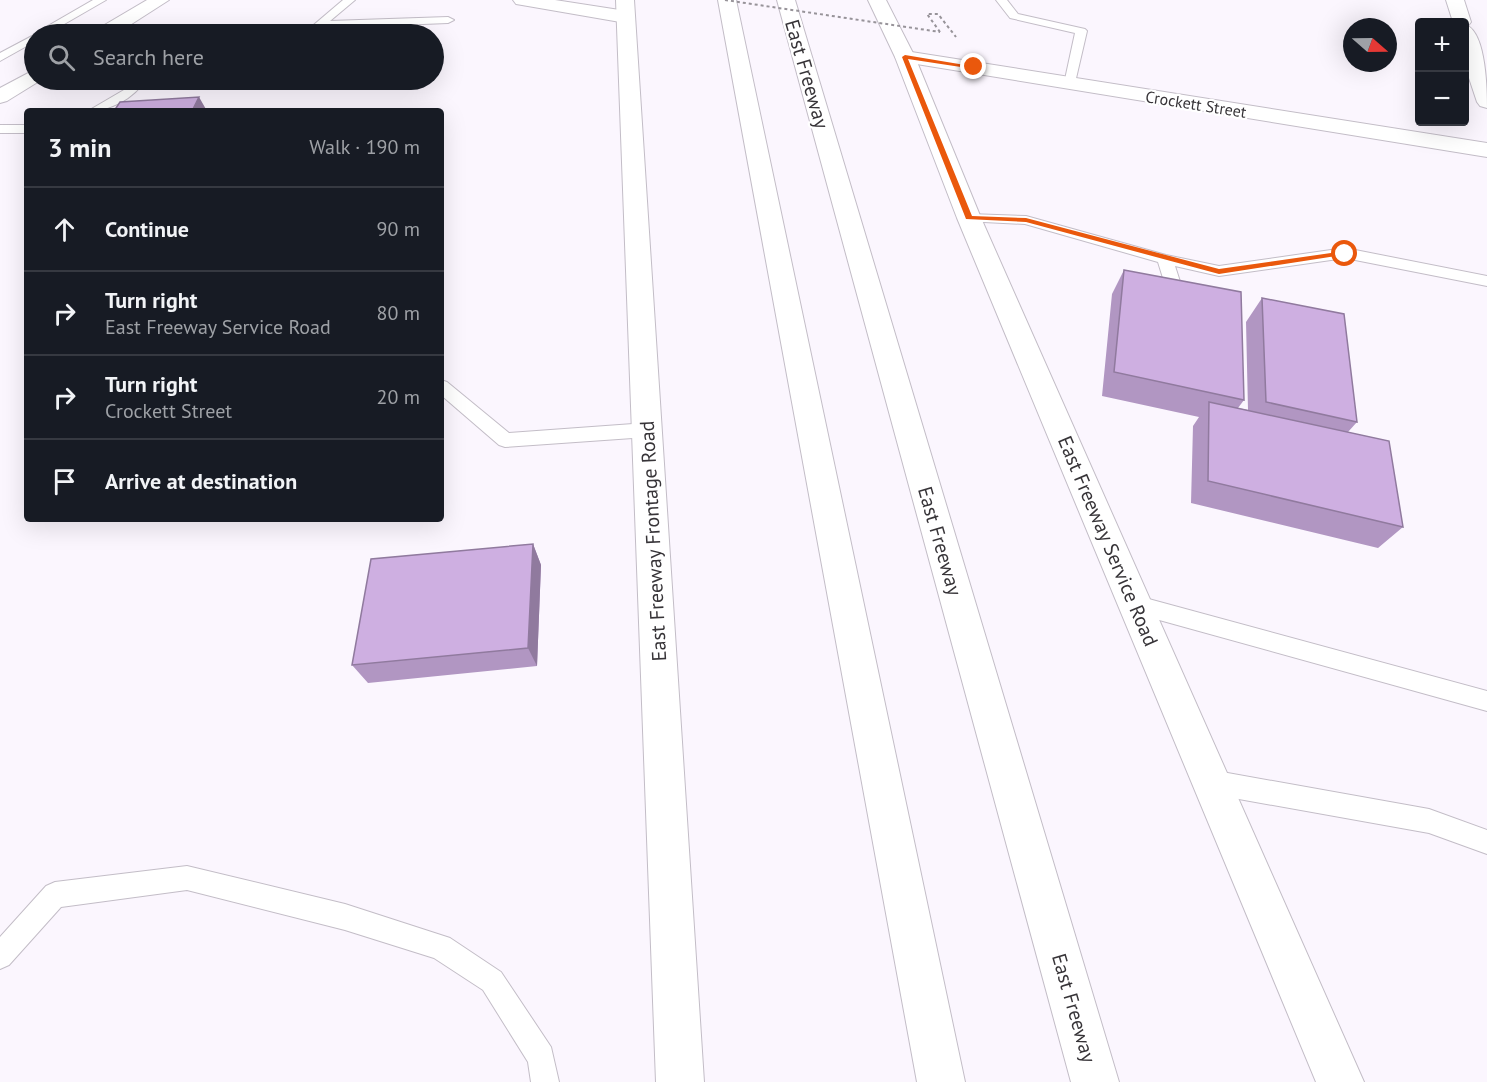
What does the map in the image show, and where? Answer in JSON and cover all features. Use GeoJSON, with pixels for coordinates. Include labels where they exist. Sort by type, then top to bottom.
{"type":"FeatureCollection","features":[{"type":"Feature","properties":{"kind":"main road"},"geometry":{"type":"LineString","coordinates":[[120,24],[160,0]]}},
{"type":"Feature","properties":{"kind":"main road"},"geometry":{"type":"LineString","coordinates":[[522,0],[626,8]]}},
{"type":"Feature","properties":{"kind":"main road"},"geometry":{"type":"LineString","coordinates":[[726,0],[941,1082]]}},
{"type":"Feature","properties":{"kind":"main road","name":"East Freeway"},"geometry":{"type":"LineString","coordinates":[[786,0],[1095,1082]]}},
{"type":"Feature","properties":{"kind":"main road","name":"East Freeway Service Road"},"geometry":{"type":"LineString","coordinates":[[877,0],[905,57],[969,218],[1340,1082]]}},
{"type":"Feature","properties":{"kind":"main road"},"geometry":{"type":"LineString","coordinates":[[1455,0],[1461,18]]}},
{"type":"Feature","properties":{"kind":"main road","name":"East Freeway Frontage Road"},"geometry":{"type":"LineString","coordinates":[[626,8],[680,1082]]}},
{"type":"Feature","properties":{"kind":"main road"},"geometry":{"type":"LineString","coordinates":[[1469,43],[1483,77],[1487,102]]}},
{"type":"Feature","properties":{"kind":"main road","name":"Crockett Street"},"geometry":{"type":"LineString","coordinates":[[905,57],[1487,150]]}},
{"type":"Feature","properties":{"kind":"main road"},"geometry":{"type":"LineString","coordinates":[[0,97],[24,82]]}},
{"type":"Feature","properties":{"kind":"lane"},"geometry":{"type":"LineString","coordinates":[[58,24],[101,0]]}},
{"type":"Feature","properties":{"kind":"lane"},"geometry":{"type":"LineString","coordinates":[[321,24],[350,0]]}},
{"type":"Feature","properties":{"kind":"lane"},"geometry":{"type":"LineString","coordinates":[[1001,0],[1014,16],[1081,31],[1070,84]]}},
{"type":"Feature","properties":{"kind":"lane"},"geometry":{"type":"LineString","coordinates":[[346,24],[448,20]]}},
{"type":"Feature","properties":{"kind":"lane"},"geometry":{"type":"LineString","coordinates":[[0,58],[24,44]]}},
{"type":"Feature","properties":{"kind":"lane"},"geometry":{"type":"LineString","coordinates":[[99,108],[132,90]]}},
{"type":"Feature","properties":{"kind":"lane"},"geometry":{"type":"LineString","coordinates":[[0,129],[24,129]]}},
{"type":"Feature","properties":{"kind":"lane"},"geometry":{"type":"LineString","coordinates":[[969,218],[1026,220],[1165,259],[1219,271],[1345,254],[1487,280]]}},
{"type":"Feature","properties":{"kind":"lane"},"geometry":{"type":"LineString","coordinates":[[1165,259],[1175,291]]}},
{"type":"Feature","properties":{"kind":"lane"},"geometry":{"type":"LineString","coordinates":[[444,389],[505,440],[647,430]]}},
{"type":"Feature","properties":{"kind":"lane"},"geometry":{"type":"LineString","coordinates":[[1134,604],[1487,701]]}},
{"type":"Feature","properties":{"kind":"lane"},"geometry":{"type":"LineString","coordinates":[[1211,782],[1429,821],[1487,842]]}},
{"type":"Feature","properties":{"kind":"lane"},"geometry":{"type":"LineString","coordinates":[[0,956],[55,895],[187,878],[345,917],[441,947],[492,981],[541,1057],[545,1082]]}},
{"type":"Feature","properties":{"kind":"path"},"geometry":{"type":"LineString","coordinates":[[726,0],[940,32],[927,14],[938,14],[956,38],[948,39]]}},
{"type":"Feature","properties":{"kind":"building"},"geometry":{"type":"Polygon","coordinates":[[[199,97],[194,108],[116,108],[120,102],[199,97]]]}},
{"type":"Feature","properties":{"kind":"building"},"geometry":{"type":"Polygon","coordinates":[[[1124,270],[1241,292],[1244,400],[1114,372],[1124,270]]]}},
{"type":"Feature","properties":{"kind":"building"},"geometry":{"type":"Polygon","coordinates":[[[1262,298],[1344,314],[1357,422],[1266,402],[1262,298]]]}},
{"type":"Feature","properties":{"kind":"building"},"geometry":{"type":"Polygon","coordinates":[[[1209,402],[1389,441],[1403,527],[1208,481],[1209,402]]]}},
{"type":"Feature","properties":{"kind":"building"},"geometry":{"type":"Polygon","coordinates":[[[533,544],[528,648],[352,665],[371,559],[533,544]]]}},
{"type":"Feature","properties":{"kind":"route"},"geometry":{"type":"LineString","coordinates":[[974,67],[905,57],[969,218],[1026,220],[1165,259],[1219,271],[1345,254]]}}]}
